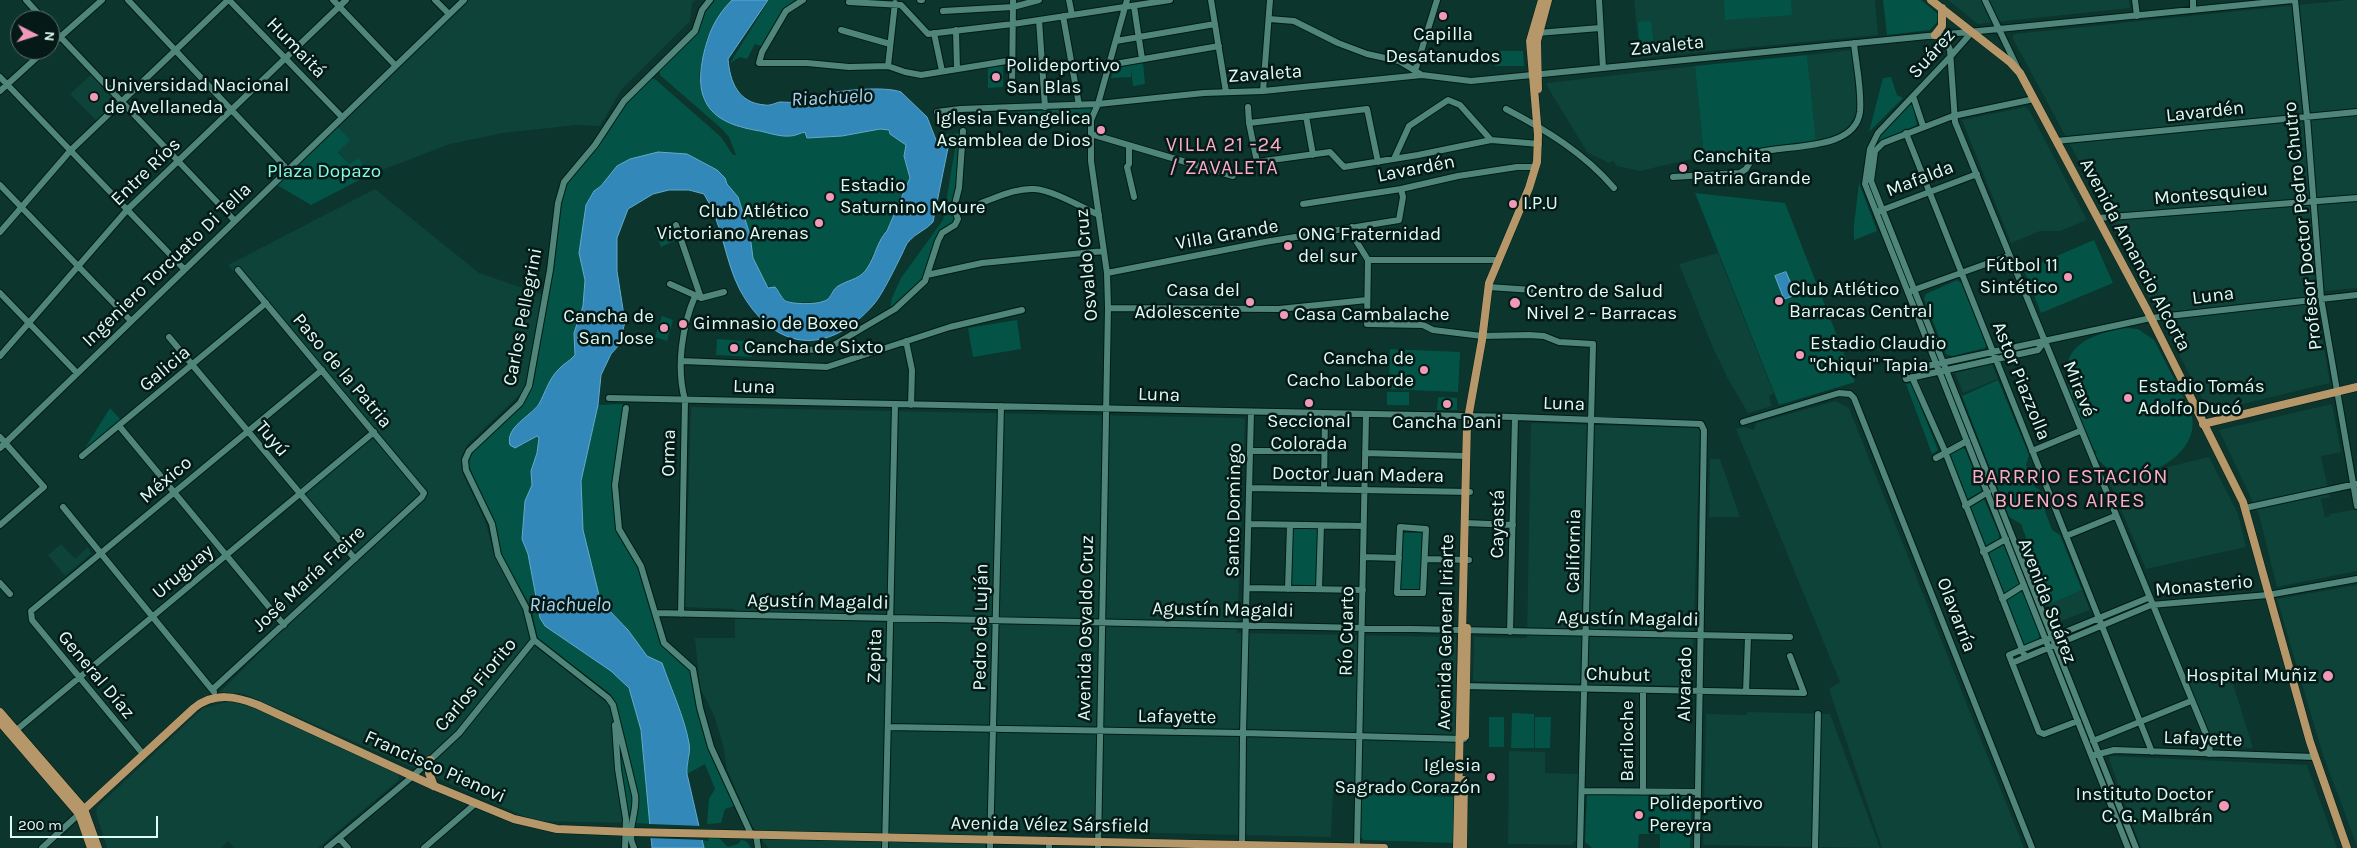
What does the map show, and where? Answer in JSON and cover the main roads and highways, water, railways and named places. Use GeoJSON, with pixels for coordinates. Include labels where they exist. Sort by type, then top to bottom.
{"type":"FeatureCollection","features":[{"type":"Feature","properties":{"kind":"main road","name":"Avenida General Iriarte"},"geometry":{"type":"LineString","coordinates":[[1457,848],[1468,523],[1467,424],[1488,287],[1540,164],[1539,126],[1534,75],[1535,33],[1542,0]]}},
{"type":"Feature","properties":{"kind":"main road","name":"Avenida General Iriarte"},"geometry":{"type":"LineString","coordinates":[[1535,33],[1548,0]]}},
{"type":"Feature","properties":{"kind":"main road","name":"Avenida Amancio Alcorta"},"geometry":{"type":"LineString","coordinates":[[1931,0],[2010,62],[2020,73],[2151,318],[2246,508],[2268,595],[2315,757],[2347,848]]}},
{"type":"Feature","properties":{"kind":"main road"},"geometry":{"type":"LineString","coordinates":[[1935,35],[1944,20],[1942,8]]}},
{"type":"Feature","properties":{"kind":"main road","name":"Avenida General Iriarte"},"geometry":{"type":"LineString","coordinates":[[1529,188],[1536,167],[1539,126]]}},
{"type":"Feature","properties":{"kind":"main road"},"geometry":{"type":"LineString","coordinates":[[2203,424],[2357,387]]}},
{"type":"Feature","properties":{"kind":"main road","name":"Avenida General Iriarte"},"geometry":{"type":"LineString","coordinates":[[1468,492],[1472,425],[1469,416]]}},
{"type":"Feature","properties":{"kind":"main road","name":"Francisco Pienovi"},"geometry":{"type":"LineString","coordinates":[[81,812],[199,704],[218,697],[239,698],[258,705],[475,804],[514,819],[545,828],[627,832],[716,833]]}},
{"type":"Feature","properties":{"kind":"main road"},"geometry":{"type":"LineString","coordinates":[[0,712],[13,732],[81,812],[98,848]]}},
{"type":"Feature","properties":{"kind":"main road"},"geometry":{"type":"LineString","coordinates":[[0,722],[13,732]]}},
{"type":"Feature","properties":{"kind":"main road","name":"Avenida General Iriarte"},"geometry":{"type":"LineString","coordinates":[[1462,739],[1463,848]]}},
{"type":"Feature","properties":{"kind":"main road"},"geometry":{"type":"LineString","coordinates":[[430,760],[429,773],[434,786]]}},
{"type":"Feature","properties":{"kind":"main road"},"geometry":{"type":"LineString","coordinates":[[81,812],[91,848]]}},
{"type":"Feature","properties":{"kind":"main road","name":"Avenida Vélez Sársfield"},"geometry":{"type":"LineString","coordinates":[[716,833],[886,838],[990,844],[1384,848]]}},
{"type":"Feature","properties":{"kind":"water","name":"Riachuelo"},"geometry":{"type":"Polygon","coordinates":[[[732,0],[768,0],[728,59],[733,83],[742,96],[756,103],[769,105],[780,102],[802,101],[843,91],[864,89],[894,90],[901,92],[927,117],[936,140],[948,148],[933,222],[908,242],[874,304],[856,321],[838,333],[820,339],[802,340],[785,336],[769,326],[754,311],[740,290],[730,266],[720,229],[704,194],[689,190],[669,190],[653,194],[628,209],[617,238],[617,271],[625,322],[619,345],[611,354],[601,375],[598,405],[581,481],[583,530],[599,595],[605,606],[628,630],[647,656],[662,663],[681,713],[689,743],[687,774],[704,848],[652,848],[641,730],[629,688],[611,671],[545,626],[540,618],[528,554],[522,539],[525,501],[532,485],[531,471],[537,453],[539,438],[537,436],[515,448],[510,445],[509,439],[519,423],[539,404],[555,374],[575,355],[574,333],[583,306],[585,280],[579,253],[586,205],[594,191],[601,186],[617,166],[630,159],[658,152],[687,154],[717,170],[738,197],[750,235],[753,258],[768,288],[775,287],[787,302],[813,303],[825,301],[838,286],[865,271],[887,231],[910,178],[904,156],[906,145],[890,134],[889,130],[880,129],[842,136],[807,138],[805,132],[792,136],[783,136],[744,128],[730,123],[710,109],[701,88],[703,57],[713,26],[732,0]]]}},
{"type":"Feature","properties":{"kind":"water"},"geometry":{"type":"Polygon","coordinates":[[[1786,272],[1796,295],[1784,299],[1775,276],[1786,272]]]}},
{"type":"Feature","properties":{"kind":"place","name":"Capilla Desatanudos"},"geometry":{"type":"Point","coordinates":[1443,16]}},
{"type":"Feature","properties":{"kind":"place","name":"Polideportivo San Blas"},"geometry":{"type":"Point","coordinates":[996,77]}},
{"type":"Feature","properties":{"kind":"place","name":"Universidad Nacional de Avellaneda"},"geometry":{"type":"Point","coordinates":[94,97]}},
{"type":"Feature","properties":{"kind":"place","name":"Iglesia Evangelica Asamblea de Dios"},"geometry":{"type":"Point","coordinates":[1101,130]}},
{"type":"Feature","properties":{"kind":"place","name":"Canchita Patria Grande"},"geometry":{"type":"Point","coordinates":[1683,168]}},
{"type":"Feature","properties":{"kind":"place","name":"Estadio Saturnino Moure"},"geometry":{"type":"Point","coordinates":[830,197]}},
{"type":"Feature","properties":{"kind":"place","name":"I.P.U"},"geometry":{"type":"Point","coordinates":[1513,204]}},
{"type":"Feature","properties":{"kind":"place","name":"Club Atlético Victoriano Arenas"},"geometry":{"type":"Point","coordinates":[819,223]}},
{"type":"Feature","properties":{"kind":"place","name":"ONG Fraternidad del sur"},"geometry":{"type":"Point","coordinates":[1288,246]}},
{"type":"Feature","properties":{"kind":"place","name":"Fútbol 11 Sintético"},"geometry":{"type":"Point","coordinates":[2068,277]}},
{"type":"Feature","properties":{"kind":"place","name":"Club Atlético Barracas Central"},"geometry":{"type":"Point","coordinates":[1779,301]}},
{"type":"Feature","properties":{"kind":"place","name":"Casa del Adolescente"},"geometry":{"type":"Point","coordinates":[1250,302]}},
{"type":"Feature","properties":{"kind":"place","name":"Centro de Salud Nivel 2 - Barracas"},"geometry":{"type":"Point","coordinates":[1515,303]}},
{"type":"Feature","properties":{"kind":"place","name":"Casa Cambalache"},"geometry":{"type":"Point","coordinates":[1284,315]}},
{"type":"Feature","properties":{"kind":"place","name":"Gimnasio de Boxeo"},"geometry":{"type":"Point","coordinates":[683,324]}},
{"type":"Feature","properties":{"kind":"place","name":"Cancha de San Jose"},"geometry":{"type":"Point","coordinates":[664,328]}},
{"type":"Feature","properties":{"kind":"place","name":"Cancha de Sixto"},"geometry":{"type":"Point","coordinates":[734,348]}},
{"type":"Feature","properties":{"kind":"place","name":"Estadio Claudio \"Chiqui\" Tapia"},"geometry":{"type":"Point","coordinates":[1800,355]}},
{"type":"Feature","properties":{"kind":"place","name":"Cancha de Cacho Laborde"},"geometry":{"type":"Point","coordinates":[1424,370]}},
{"type":"Feature","properties":{"kind":"place","name":"Estadio Tomás Adolfo Ducó"},"geometry":{"type":"Point","coordinates":[2128,398]}},
{"type":"Feature","properties":{"kind":"place","name":"Seccional Colorada"},"geometry":{"type":"Point","coordinates":[1309,403]}},
{"type":"Feature","properties":{"kind":"place","name":"Cancha Dani"},"geometry":{"type":"Point","coordinates":[1447,404]}},
{"type":"Feature","properties":{"kind":"place","name":"Hospital Muñiz"},"geometry":{"type":"Point","coordinates":[2328,676]}},
{"type":"Feature","properties":{"kind":"place","name":"Iglesia Sagrado Corazón"},"geometry":{"type":"Point","coordinates":[1491,777]}},
{"type":"Feature","properties":{"kind":"place","name":"Instituto Doctor C. G. Malbrán"},"geometry":{"type":"Point","coordinates":[2224,806]}},
{"type":"Feature","properties":{"kind":"place","name":"Polideportivo Pereyra"},"geometry":{"type":"Point","coordinates":[1639,815]}},
{"type":"Feature","properties":{"kind":"district","name":"VILLA 21 -24 / ZAVALETA"},"geometry":{"type":"Point","coordinates":[1224,156]}},
{"type":"Feature","properties":{"kind":"district","name":"BARRRIO ESTACIÓN BUENOS AIRES"},"geometry":{"type":"Point","coordinates":[2070,489]}},
{"type":"Feature","properties":{"kind":"park label","name":"Plaza Dopazo"},"geometry":{"type":"Point","coordinates":[324,172]}}]}
